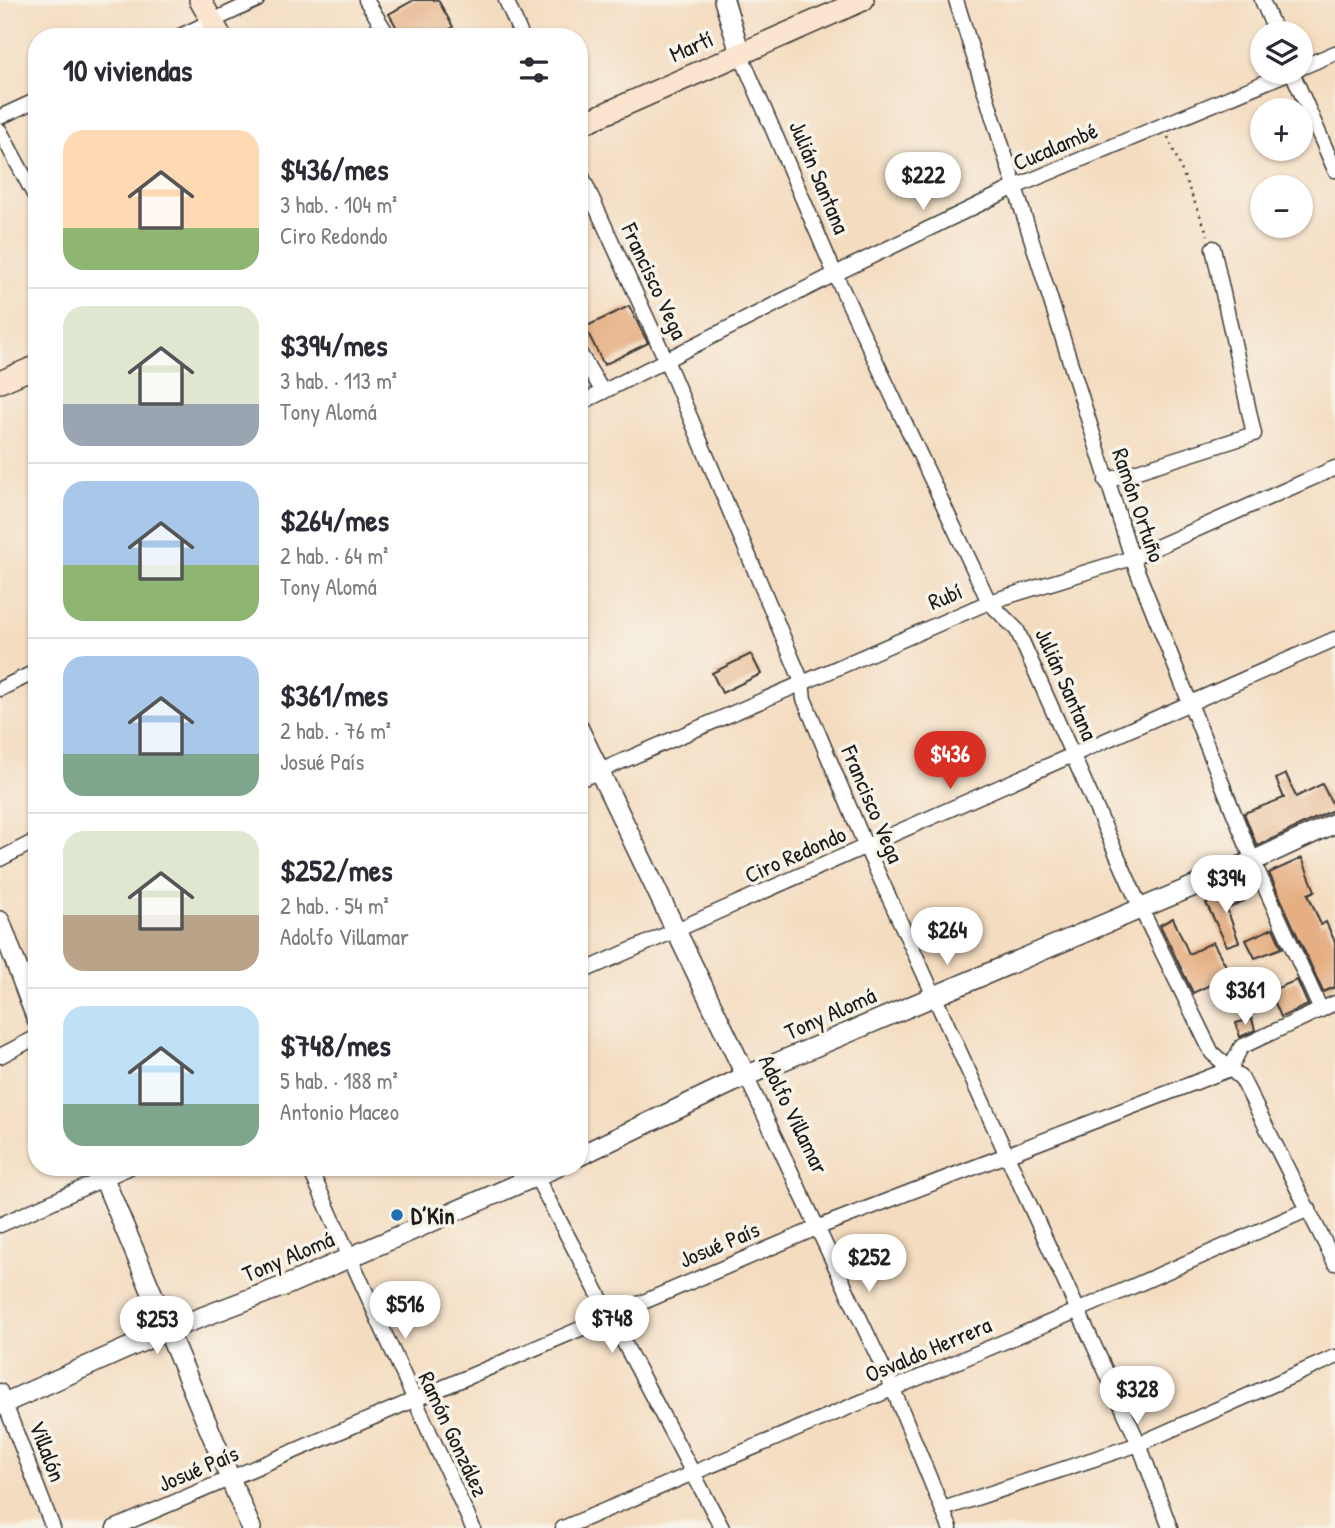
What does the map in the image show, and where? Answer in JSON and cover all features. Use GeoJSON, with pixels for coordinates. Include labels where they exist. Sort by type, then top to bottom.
{"type":"FeatureCollection","features":[{"type":"Feature","properties":{"kind":"main road"},"geometry":{"type":"LineString","coordinates":[[200,0],[216,28]]}},
{"type":"Feature","properties":{"kind":"main road","name":"Martí"},"geometry":{"type":"LineString","coordinates":[[588,121],[863,0]]}},
{"type":"Feature","properties":{"kind":"main road"},"geometry":{"type":"LineString","coordinates":[[0,382],[28,370]]}},
{"type":"Feature","properties":{"kind":"street"},"geometry":{"type":"LineString","coordinates":[[218,28],[257,0]]}},
{"type":"Feature","properties":{"kind":"street"},"geometry":{"type":"LineString","coordinates":[[366,0],[383,28]]}},
{"type":"Feature","properties":{"kind":"street"},"geometry":{"type":"LineString","coordinates":[[506,0],[518,28]]}},
{"type":"Feature","properties":{"kind":"street","name":"Julián Santana"},"geometry":{"type":"LineString","coordinates":[[724,0],[740,53],[835,274],[989,602],[1017,630],[1141,909],[1212,1053],[1242,1080],[1335,1263]]}},
{"type":"Feature","properties":{"kind":"street","name":"Ramón Ortuño"},"geometry":{"type":"LineString","coordinates":[[956,0],[1132,558],[1253,861],[1321,1010]]}},
{"type":"Feature","properties":{"kind":"street"},"geometry":{"type":"LineString","coordinates":[[1262,0],[1271,21]]}},
{"type":"Feature","properties":{"kind":"street"},"geometry":{"type":"LineString","coordinates":[[1313,62],[1335,53]]}},
{"type":"Feature","properties":{"kind":"street","name":"Cucalambé"},"geometry":{"type":"LineString","coordinates":[[588,400],[835,274],[1015,187],[1262,84]]}},
{"type":"Feature","properties":{"kind":"street"},"geometry":{"type":"LineString","coordinates":[[1296,84],[1335,170]]}},
{"type":"Feature","properties":{"kind":"street"},"geometry":{"type":"LineString","coordinates":[[0,117],[28,104]]}},
{"type":"Feature","properties":{"kind":"street"},"geometry":{"type":"LineString","coordinates":[[0,131],[28,183]]}},
{"type":"Feature","properties":{"kind":"street","name":"Francisco Vega"},"geometry":{"type":"LineString","coordinates":[[588,190],[666,360],[802,682],[804,699],[866,847],[1139,1444],[1170,1528]]}},
{"type":"Feature","properties":{"kind":"street"},"geometry":{"type":"LineString","coordinates":[[1106,481],[1254,434],[1213,248]]}},
{"type":"Feature","properties":{"kind":"street"},"geometry":{"type":"LineString","coordinates":[[588,367],[603,392]]}},
{"type":"Feature","properties":{"kind":"street","name":"Rubí"},"geometry":{"type":"LineString","coordinates":[[588,776],[989,602],[1132,558],[1335,468]]}},
{"type":"Feature","properties":{"kind":"street","name":"Ciro Redondo"},"geometry":{"type":"LineString","coordinates":[[588,969],[1335,639]]}},
{"type":"Feature","properties":{"kind":"street"},"geometry":{"type":"LineString","coordinates":[[0,689],[28,675]]}},
{"type":"Feature","properties":{"kind":"street","name":"Adolfo Villamar"},"geometry":{"type":"LineString","coordinates":[[588,747],[819,1227],[893,1389],[950,1528]]}},
{"type":"Feature","properties":{"kind":"street","name":"Tony Alomá"},"geometry":{"type":"LineString","coordinates":[[588,1153],[746,1076],[1253,861],[1335,823]]}},
{"type":"Feature","properties":{"kind":"street"},"geometry":{"type":"LineString","coordinates":[[0,859],[28,845]]}},
{"type":"Feature","properties":{"kind":"street"},"geometry":{"type":"LineString","coordinates":[[0,921],[28,996]]}},
{"type":"Feature","properties":{"kind":"street"},"geometry":{"type":"LineString","coordinates":[[1230,1069],[1241,1047],[1335,1003]]}},
{"type":"Feature","properties":{"kind":"street"},"geometry":{"type":"LineString","coordinates":[[0,1056],[28,1042]]}},
{"type":"Feature","properties":{"kind":"street","name":"Josué País"},"geometry":{"type":"LineString","coordinates":[[114,1528],[819,1227],[1230,1069]]}},
{"type":"Feature","properties":{"kind":"street"},"geometry":{"type":"LineString","coordinates":[[0,1225],[96,1176]]}},
{"type":"Feature","properties":{"kind":"street"},"geometry":{"type":"LineString","coordinates":[[103,1176],[251,1528]]}},
{"type":"Feature","properties":{"kind":"street","name":"Ramón González"},"geometry":{"type":"LineString","coordinates":[[313,1176],[412,1400],[473,1528]]}},
{"type":"Feature","properties":{"kind":"street","name":"Tony Alomá"},"geometry":{"type":"LineString","coordinates":[[2,1400],[168,1330],[289,1284],[525,1176]]}},
{"type":"Feature","properties":{"kind":"street"},"geometry":{"type":"LineString","coordinates":[[536,1176],[722,1528]]}},
{"type":"Feature","properties":{"kind":"street","name":"Osvaldo Herrera"},"geometry":{"type":"LineString","coordinates":[[563,1528],[1079,1310],[1309,1209]]}},
{"type":"Feature","properties":{"kind":"street"},"geometry":{"type":"LineString","coordinates":[[943,1508],[1139,1444],[1335,1357]]}},
{"type":"Feature","properties":{"kind":"street","name":"Villalón"},"geometry":{"type":"LineString","coordinates":[[2,1400],[53,1528]]}},
{"type":"Feature","properties":{"kind":"path"},"geometry":{"type":"LineString","coordinates":[[1163,125],[1213,248]]}},
{"type":"Feature","properties":{"kind":"building"},"geometry":{"type":"Polygon","coordinates":[[[414,0],[438,0],[453,27],[397,28],[389,14],[414,0]]]}},
{"type":"Feature","properties":{"kind":"building"},"geometry":{"type":"Polygon","coordinates":[[[629,306],[648,343],[604,365],[588,333],[588,326],[629,306]]]}},
{"type":"Feature","properties":{"kind":"building"},"geometry":{"type":"Polygon","coordinates":[[[751,654],[761,674],[722,693],[712,673],[751,654]]]}},
{"type":"Feature","properties":{"kind":"building"},"geometry":{"type":"Polygon","coordinates":[[[1286,774],[1296,797],[1322,784],[1335,809],[1257,846],[1244,813],[1284,798],[1276,779],[1286,774]]]}},
{"type":"Feature","properties":{"kind":"building"},"geometry":{"type":"Polygon","coordinates":[[[1302,858],[1315,891],[1308,894],[1321,925],[1326,922],[1335,942],[1335,987],[1323,992],[1269,873],[1302,858]]]}},
{"type":"Feature","properties":{"kind":"building"},"geometry":{"type":"Polygon","coordinates":[[[1238,889],[1244,901],[1227,909],[1239,942],[1227,946],[1206,903],[1238,889]]]}},
{"type":"Feature","properties":{"kind":"building"},"geometry":{"type":"Polygon","coordinates":[[[1173,918],[1189,954],[1213,942],[1231,975],[1193,993],[1160,925],[1173,918]]]}},
{"type":"Feature","properties":{"kind":"building"},"geometry":{"type":"Polygon","coordinates":[[[1273,928],[1282,948],[1255,958],[1246,940],[1273,928]]]}},
{"type":"Feature","properties":{"kind":"building"},"geometry":{"type":"Polygon","coordinates":[[[1297,980],[1308,1005],[1281,1017],[1270,991],[1297,980]]]}},
{"type":"Feature","properties":{"kind":"building"},"geometry":{"type":"Polygon","coordinates":[[[1252,1019],[1255,1030],[1240,1037],[1236,1023],[1252,1019]]]}},
{"type":"Feature","properties":{"kind":"place","name":"D’Kin"},"geometry":{"type":"Point","coordinates":[397,1215]}}]}
